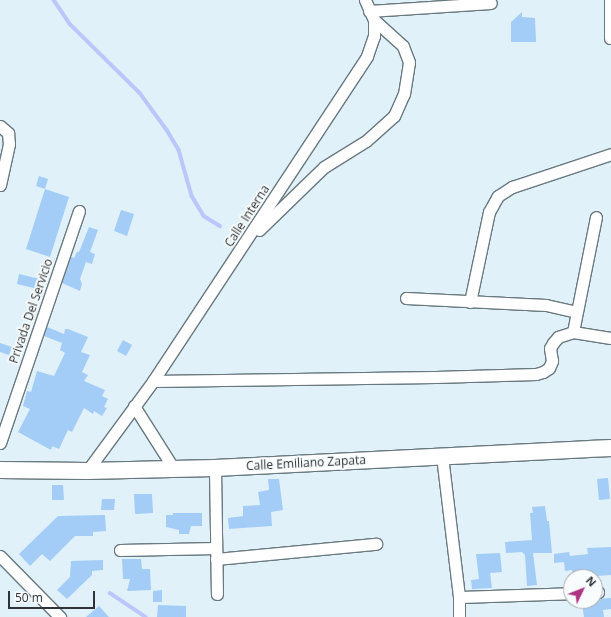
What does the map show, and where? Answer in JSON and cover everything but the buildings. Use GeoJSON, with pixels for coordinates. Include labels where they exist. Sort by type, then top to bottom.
{"type":"FeatureCollection","features":[{"type":"Feature","properties":{"kind":"main road","name":"Calle Emiliano Zapata"},"geometry":{"type":"LineString","coordinates":[[0,470],[87,471],[215,468],[611,448]]}},
{"type":"Feature","properties":{"kind":"street"},"geometry":{"type":"LineString","coordinates":[[610,0],[610,38]]}},
{"type":"Feature","properties":{"kind":"street"},"geometry":{"type":"LineString","coordinates":[[369,10],[491,3]]}},
{"type":"Feature","properties":{"kind":"street"},"geometry":{"type":"LineString","coordinates":[[245,243],[324,167],[366,141],[394,116],[404,94],[409,62],[403,46],[369,10]]}},
{"type":"Feature","properties":{"kind":"street","name":"Calle Interna"},"geometry":{"type":"LineString","coordinates":[[87,471],[153,381],[367,56],[374,36],[369,10]]}},
{"type":"Feature","properties":{"kind":"street"},"geometry":{"type":"LineString","coordinates":[[0,126],[8,134],[9,144],[0,185]]}},
{"type":"Feature","properties":{"kind":"street"},"geometry":{"type":"LineString","coordinates":[[470,302],[489,212],[498,196],[512,187],[611,154]]}},
{"type":"Feature","properties":{"kind":"street","name":"Privada Del Servicio"},"geometry":{"type":"LineString","coordinates":[[0,443],[79,211]]}},
{"type":"Feature","properties":{"kind":"street"},"geometry":{"type":"LineString","coordinates":[[573,332],[596,217]]}},
{"type":"Feature","properties":{"kind":"street"},"geometry":{"type":"LineString","coordinates":[[406,298],[546,305],[576,312]]}},
{"type":"Feature","properties":{"kind":"street"},"geometry":{"type":"LineString","coordinates":[[153,381],[536,374],[549,368],[552,361],[550,348],[558,337],[573,332],[611,338]]}},
{"type":"Feature","properties":{"kind":"street"},"geometry":{"type":"LineString","coordinates":[[134,406],[174,469]]}},
{"type":"Feature","properties":{"kind":"street"},"geometry":{"type":"LineString","coordinates":[[442,456],[459,597],[459,617]]}},
{"type":"Feature","properties":{"kind":"street"},"geometry":{"type":"LineString","coordinates":[[215,468],[218,594]]}},
{"type":"Feature","properties":{"kind":"street"},"geometry":{"type":"LineString","coordinates":[[120,550],[216,554],[376,544]]}},
{"type":"Feature","properties":{"kind":"street"},"geometry":{"type":"LineString","coordinates":[[0,556],[60,617]]}},
{"type":"Feature","properties":{"kind":"street"},"geometry":{"type":"LineString","coordinates":[[459,597],[563,593]]}},
{"type":"Feature","properties":{"kind":"waterway"},"geometry":{"type":"LineString","coordinates":[[54,0],[70,24],[140,93],[167,130],[179,150],[192,196],[204,216],[220,226]]}},
{"type":"Feature","properties":{"kind":"waterway"},"geometry":{"type":"LineString","coordinates":[[110,593],[146,617]]}}]}
